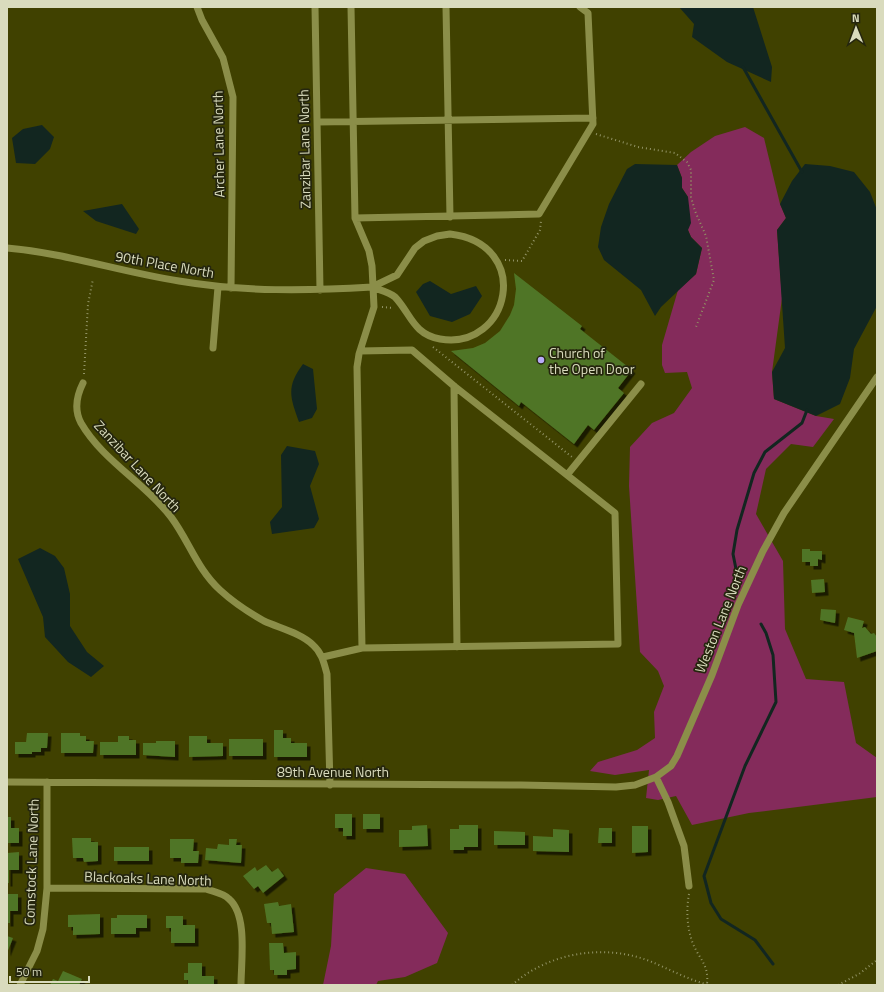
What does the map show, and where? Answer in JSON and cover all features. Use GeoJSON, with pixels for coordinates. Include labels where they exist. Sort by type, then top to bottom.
{"type":"FeatureCollection","features":[{"type":"Feature","properties":{"kind":"street","name":"Archer Lane North"},"geometry":{"type":"LineString","coordinates":[[197,7],[202,20],[223,58],[233,97],[231,288]]}},
{"type":"Feature","properties":{"kind":"street","name":"Zanzibar Lane North"},"geometry":{"type":"LineString","coordinates":[[315,7],[320,290]]}},
{"type":"Feature","properties":{"kind":"street"},"geometry":{"type":"LineString","coordinates":[[350,7],[355,218],[369,251],[372,266],[374,307],[360,351],[357,367],[362,648]]}},
{"type":"Feature","properties":{"kind":"street"},"geometry":{"type":"LineString","coordinates":[[446,7],[450,217]]}},
{"type":"Feature","properties":{"kind":"street"},"geometry":{"type":"LineString","coordinates":[[355,218],[539,214],[593,124],[588,13],[580,7]]}},
{"type":"Feature","properties":{"kind":"street"},"geometry":{"type":"LineString","coordinates":[[317,122],[593,118]]}},
{"type":"Feature","properties":{"kind":"street"},"geometry":{"type":"LineString","coordinates":[[450,234],[465,236],[477,241],[488,249],[498,264],[503,282],[499,309],[491,321],[480,331],[467,338],[452,340],[439,338],[422,331],[411,320],[394,296],[372,287],[397,275],[415,248],[424,241],[437,236],[450,234]]}},
{"type":"Feature","properties":{"kind":"street","name":"90th Place North"},"geometry":{"type":"LineString","coordinates":[[7,248],[50,253],[133,272],[218,287],[320,290],[372,287]]}},
{"type":"Feature","properties":{"kind":"street"},"geometry":{"type":"LineString","coordinates":[[212,348],[218,287]]}},
{"type":"Feature","properties":{"kind":"street"},"geometry":{"type":"LineString","coordinates":[[330,785],[327,674],[323,657],[362,648],[618,644],[615,513],[454,386],[412,350],[360,351]]}},
{"type":"Feature","properties":{"kind":"street","name":"Weston Lane North"},"geometry":{"type":"LineString","coordinates":[[656,777],[671,766],[677,756],[712,675],[751,576],[777,526],[877,377]]}},
{"type":"Feature","properties":{"kind":"street","name":"Zanzibar Lane North"},"geometry":{"type":"LineString","coordinates":[[83,383],[78,393],[76,406],[77,413],[85,429],[99,447],[160,504],[171,518],[200,568],[214,584],[240,606],[264,620],[313,644],[323,657]]}},
{"type":"Feature","properties":{"kind":"street"},"geometry":{"type":"LineString","coordinates":[[567,475],[641,384]]}},
{"type":"Feature","properties":{"kind":"street"},"geometry":{"type":"LineString","coordinates":[[454,386],[457,647]]}},
{"type":"Feature","properties":{"kind":"street"},"geometry":{"type":"LineString","coordinates":[[656,777],[668,802],[684,846],[689,886]]}},
{"type":"Feature","properties":{"kind":"street","name":"89th Avenue North"},"geometry":{"type":"LineString","coordinates":[[7,782],[521,785],[616,787],[636,786],[656,777]]}},
{"type":"Feature","properties":{"kind":"street","name":"Comstock Lane North"},"geometry":{"type":"LineString","coordinates":[[20,985],[37,951],[44,928],[47,888],[47,782]]}},
{"type":"Feature","properties":{"kind":"street","name":"Blackoaks Lane North"},"geometry":{"type":"LineString","coordinates":[[47,888],[206,890],[219,893],[228,898],[239,913],[241,925],[241,985]]}},
{"type":"Feature","properties":{"kind":"path"},"geometry":{"type":"LineString","coordinates":[[589,132],[638,147],[675,153],[687,162],[691,170],[692,197],[695,211],[706,236],[714,280],[696,327]]}},
{"type":"Feature","properties":{"kind":"path"},"geometry":{"type":"LineString","coordinates":[[504,259],[508,261],[522,261],[540,230],[539,214]]}},
{"type":"Feature","properties":{"kind":"path"},"geometry":{"type":"LineString","coordinates":[[83,383],[88,304],[93,279]]}},
{"type":"Feature","properties":{"kind":"path"},"geometry":{"type":"LineString","coordinates":[[381,306],[395,308],[397,312]]}},
{"type":"Feature","properties":{"kind":"path"},"geometry":{"type":"LineString","coordinates":[[428,342],[578,461]]}},
{"type":"Feature","properties":{"kind":"path"},"geometry":{"type":"LineString","coordinates":[[512,985],[532,970],[555,960],[575,954],[598,952],[632,955],[708,985],[708,974],[688,927],[689,886]]}},
{"type":"Feature","properties":{"kind":"path"},"geometry":{"type":"LineString","coordinates":[[838,985],[859,974],[877,960]]}},
{"type":"Feature","properties":{"kind":"shaded area"},"geometry":{"type":"Polygon","coordinates":[[[745,127],[764,138],[780,204],[786,218],[777,230],[782,298],[772,372],[774,399],[816,416],[834,419],[813,447],[791,444],[766,469],[756,514],[783,561],[785,629],[806,679],[844,682],[856,743],[877,758],[877,797],[749,813],[692,825],[676,796],[658,800],[646,798],[649,770],[615,775],[590,771],[598,762],[637,750],[655,738],[654,712],[664,686],[658,671],[640,652],[629,486],[630,447],[652,423],[674,413],[692,388],[687,372],[665,373],[662,365],[662,345],[678,290],[696,274],[702,248],[691,237],[688,230],[688,197],[682,188],[682,178],[677,165],[691,152],[715,136],[745,127]]]}},
{"type":"Feature","properties":{"kind":"shaded area"},"geometry":{"type":"Polygon","coordinates":[[[366,868],[405,874],[448,933],[437,963],[405,977],[378,981],[376,985],[323,985],[331,946],[334,894],[366,868]]]}},
{"type":"Feature","properties":{"kind":"water"},"geometry":{"type":"Polygon","coordinates":[[[679,7],[753,7],[772,67],[771,82],[727,62],[692,37],[694,24],[679,7]]]}},
{"type":"Feature","properties":{"kind":"water"},"geometry":{"type":"Polygon","coordinates":[[[42,125],[54,137],[50,149],[35,164],[16,163],[12,138],[23,129],[42,125]]]}},
{"type":"Feature","properties":{"kind":"water"},"geometry":{"type":"Polygon","coordinates":[[[635,164],[677,165],[682,178],[682,188],[688,197],[691,223],[688,230],[691,237],[702,248],[696,274],[661,307],[655,316],[641,290],[604,260],[598,247],[601,227],[609,204],[627,169],[635,164]]]}},
{"type":"Feature","properties":{"kind":"water"},"geometry":{"type":"Polygon","coordinates":[[[805,164],[830,166],[854,172],[870,192],[877,210],[877,306],[854,349],[850,378],[840,404],[816,416],[774,399],[772,372],[785,348],[777,230],[786,218],[780,204],[792,181],[805,164]]]}},
{"type":"Feature","properties":{"kind":"water"},"geometry":{"type":"Polygon","coordinates":[[[122,204],[139,229],[136,234],[96,221],[83,211],[122,204]]]}},
{"type":"Feature","properties":{"kind":"water"},"geometry":{"type":"Polygon","coordinates":[[[430,281],[451,294],[476,286],[482,296],[470,314],[452,322],[430,316],[416,292],[423,284],[430,281]]]}},
{"type":"Feature","properties":{"kind":"water"},"geometry":{"type":"Polygon","coordinates":[[[303,364],[313,369],[317,409],[312,418],[299,422],[293,406],[291,392],[294,379],[303,364]]]}},
{"type":"Feature","properties":{"kind":"water"},"geometry":{"type":"Polygon","coordinates":[[[287,446],[315,451],[319,464],[310,486],[319,519],[314,528],[272,534],[270,522],[282,507],[281,455],[287,446]]]}},
{"type":"Feature","properties":{"kind":"water"},"geometry":{"type":"Polygon","coordinates":[[[40,548],[55,556],[64,568],[70,594],[70,626],[87,652],[104,666],[91,677],[68,662],[45,637],[43,617],[18,559],[40,548]]]}},
{"type":"Feature","properties":{"kind":"building","name":"Church of the Open Door"},"geometry":{"type":"Polygon","coordinates":[[[514,273],[582,326],[580,329],[632,370],[618,388],[624,393],[594,430],[588,425],[574,444],[521,402],[519,406],[451,351],[473,348],[485,343],[500,331],[510,315],[514,305],[516,289],[514,273]]]}},
{"type":"Feature","properties":{"kind":"building"},"geometry":{"type":"Polygon","coordinates":[[[802,549],[822,551],[822,560],[818,559],[818,566],[810,566],[810,562],[802,562],[802,549]]]}},
{"type":"Feature","properties":{"kind":"building"},"geometry":{"type":"Polygon","coordinates":[[[824,579],[825,592],[812,593],[811,580],[824,579]]]}},
{"type":"Feature","properties":{"kind":"building"},"geometry":{"type":"Polygon","coordinates":[[[821,609],[836,610],[835,623],[820,620],[821,609]]]}},
{"type":"Feature","properties":{"kind":"building"},"geometry":{"type":"Polygon","coordinates":[[[848,617],[864,621],[862,628],[865,627],[871,634],[874,633],[877,637],[877,651],[857,658],[854,633],[844,630],[848,617]]]}},
{"type":"Feature","properties":{"kind":"building"},"geometry":{"type":"Polygon","coordinates":[[[274,730],[283,730],[283,738],[291,738],[291,743],[307,743],[307,757],[274,757],[274,730]]]}},
{"type":"Feature","properties":{"kind":"building"},"geometry":{"type":"Polygon","coordinates":[[[27,733],[48,733],[47,748],[41,748],[41,752],[32,752],[32,754],[15,754],[15,742],[26,742],[27,733]]]}},
{"type":"Feature","properties":{"kind":"building"},"geometry":{"type":"Polygon","coordinates":[[[61,733],[80,733],[80,736],[86,736],[86,741],[94,741],[93,753],[61,753],[61,733]]]}},
{"type":"Feature","properties":{"kind":"building"},"geometry":{"type":"Polygon","coordinates":[[[118,736],[129,736],[129,740],[136,740],[136,755],[100,755],[100,742],[118,742],[118,736]]]}},
{"type":"Feature","properties":{"kind":"building"},"geometry":{"type":"Polygon","coordinates":[[[189,736],[207,736],[207,743],[223,743],[223,756],[189,757],[189,736]]]}},
{"type":"Feature","properties":{"kind":"building"},"geometry":{"type":"Polygon","coordinates":[[[229,739],[263,739],[263,756],[229,756],[229,739]]]}},
{"type":"Feature","properties":{"kind":"building"},"geometry":{"type":"Polygon","coordinates":[[[156,741],[175,741],[175,757],[143,755],[143,743],[156,743],[156,741]]]}},
{"type":"Feature","properties":{"kind":"building"},"geometry":{"type":"Polygon","coordinates":[[[335,814],[352,814],[352,836],[343,836],[343,828],[335,828],[335,814]]]}},
{"type":"Feature","properties":{"kind":"building"},"geometry":{"type":"Polygon","coordinates":[[[363,814],[380,814],[380,829],[363,829],[363,814]]]}},
{"type":"Feature","properties":{"kind":"building"},"geometry":{"type":"Polygon","coordinates":[[[7,817],[11,817],[11,828],[19,828],[19,843],[7,843],[7,817]]]}},
{"type":"Feature","properties":{"kind":"building"},"geometry":{"type":"Polygon","coordinates":[[[427,825],[428,846],[399,847],[399,830],[412,830],[412,826],[427,825]]]}},
{"type":"Feature","properties":{"kind":"building"},"geometry":{"type":"Polygon","coordinates":[[[459,825],[478,825],[478,847],[464,847],[464,850],[450,850],[450,829],[459,829],[459,825]]]}},
{"type":"Feature","properties":{"kind":"building"},"geometry":{"type":"Polygon","coordinates":[[[632,826],[648,826],[648,852],[632,853],[632,826]]]}},
{"type":"Feature","properties":{"kind":"building"},"geometry":{"type":"Polygon","coordinates":[[[599,828],[612,828],[612,843],[598,843],[599,828]]]}},
{"type":"Feature","properties":{"kind":"building"},"geometry":{"type":"Polygon","coordinates":[[[553,829],[569,830],[569,852],[533,851],[533,836],[553,837],[553,829]]]}},
{"type":"Feature","properties":{"kind":"building"},"geometry":{"type":"Polygon","coordinates":[[[494,831],[525,832],[525,845],[494,845],[494,831]]]}},
{"type":"Feature","properties":{"kind":"building"},"geometry":{"type":"Polygon","coordinates":[[[72,838],[91,838],[91,842],[98,842],[98,861],[84,862],[83,858],[73,858],[72,838]]]}},
{"type":"Feature","properties":{"kind":"building"},"geometry":{"type":"Polygon","coordinates":[[[170,839],[194,839],[193,851],[199,851],[198,863],[181,863],[181,858],[170,858],[170,839]]]}},
{"type":"Feature","properties":{"kind":"building"},"geometry":{"type":"Polygon","coordinates":[[[229,839],[237,839],[236,845],[242,845],[241,863],[205,860],[206,848],[217,849],[218,844],[229,845],[229,839]]]}},
{"type":"Feature","properties":{"kind":"building"},"geometry":{"type":"Polygon","coordinates":[[[114,847],[149,847],[149,861],[114,861],[114,847]]]}},
{"type":"Feature","properties":{"kind":"building"},"geometry":{"type":"Polygon","coordinates":[[[19,852],[19,870],[9,870],[9,883],[7,883],[7,853],[19,852]]]}},
{"type":"Feature","properties":{"kind":"building"},"geometry":{"type":"Polygon","coordinates":[[[266,865],[272,872],[278,868],[284,876],[263,893],[258,886],[254,889],[243,876],[255,867],[257,871],[266,865]]]}},
{"type":"Feature","properties":{"kind":"building"},"geometry":{"type":"Polygon","coordinates":[[[7,894],[18,894],[18,911],[10,911],[10,923],[7,923],[7,894]]]}},
{"type":"Feature","properties":{"kind":"building"},"geometry":{"type":"Polygon","coordinates":[[[278,902],[279,906],[291,904],[294,932],[272,934],[271,923],[267,923],[264,904],[278,902]]]}},
{"type":"Feature","properties":{"kind":"building"},"geometry":{"type":"Polygon","coordinates":[[[100,914],[100,934],[73,935],[73,927],[68,927],[68,915],[100,914]]]}},
{"type":"Feature","properties":{"kind":"building"},"geometry":{"type":"Polygon","coordinates":[[[117,915],[147,915],[147,928],[136,928],[136,934],[111,934],[111,918],[117,918],[117,915]]]}},
{"type":"Feature","properties":{"kind":"building"},"geometry":{"type":"Polygon","coordinates":[[[166,916],[183,916],[183,925],[195,925],[195,943],[171,943],[171,928],[166,928],[166,916]]]}},
{"type":"Feature","properties":{"kind":"building"},"geometry":{"type":"Polygon","coordinates":[[[7,936],[13,938],[7,953],[7,936]]]}},
{"type":"Feature","properties":{"kind":"building"},"geometry":{"type":"Polygon","coordinates":[[[269,943],[283,943],[284,953],[296,952],[296,969],[287,970],[287,975],[274,975],[274,970],[270,970],[269,943]]]}},
{"type":"Feature","properties":{"kind":"building"},"geometry":{"type":"Polygon","coordinates":[[[188,963],[202,963],[202,976],[214,976],[214,985],[188,985],[188,980],[184,980],[184,973],[188,973],[188,963]]]}},
{"type":"Feature","properties":{"kind":"building"},"geometry":{"type":"Polygon","coordinates":[[[63,971],[82,979],[79,985],[50,985],[53,979],[58,981],[63,971]]]}},
{"type":"Feature","properties":{"kind":"waterway"},"geometry":{"type":"LineString","coordinates":[[743,67],[802,172]]}},
{"type":"Feature","properties":{"kind":"waterway"},"geometry":{"type":"LineString","coordinates":[[738,579],[733,554],[737,530],[754,473],[765,452],[802,423],[807,410]]}},
{"type":"Feature","properties":{"kind":"waterway"},"geometry":{"type":"LineString","coordinates":[[761,624],[766,633],[773,655],[776,702],[745,766],[704,876],[711,903],[721,919],[755,940],[773,964]]}},
{"type":"Feature","properties":{"kind":"place","name":"Church of the Open Door"},"geometry":{"type":"Point","coordinates":[541,360]}}]}
